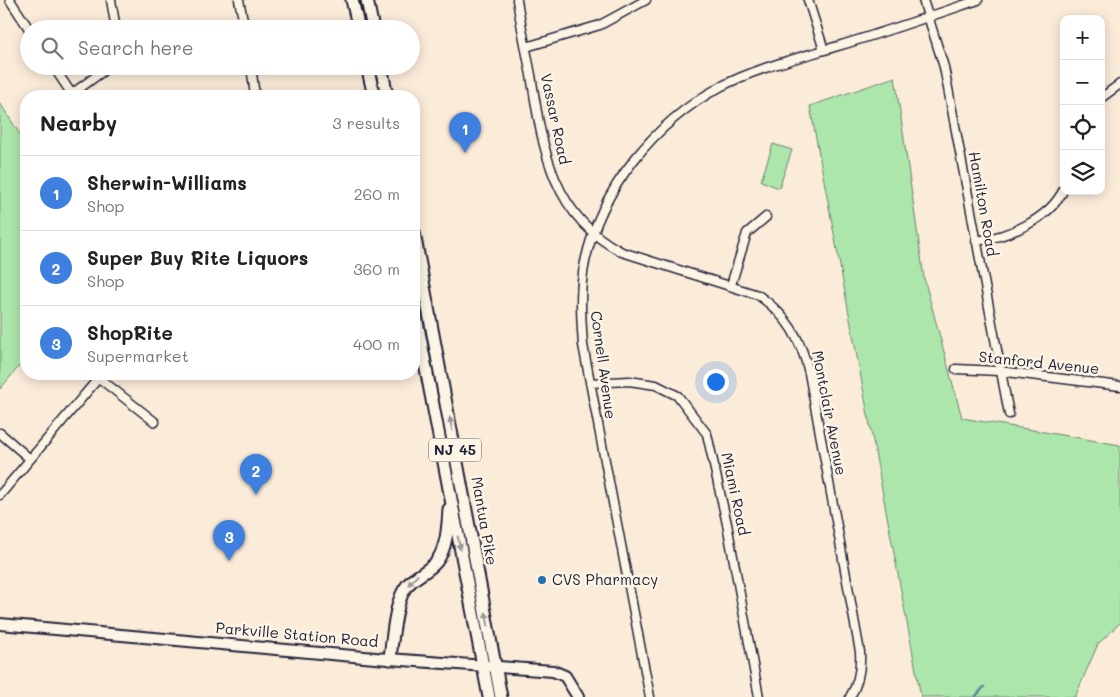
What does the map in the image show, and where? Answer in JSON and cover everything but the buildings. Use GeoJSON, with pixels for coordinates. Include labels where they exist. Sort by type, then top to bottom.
{"type":"FeatureCollection","features":[{"type":"Feature","properties":{"kind":"main road"},"geometry":{"type":"LineString","coordinates":[[352,0],[357,20]]}},
{"type":"Feature","properties":{"kind":"main road"},"geometry":{"type":"LineString","coordinates":[[367,0],[371,20]]}},
{"type":"Feature","properties":{"kind":"main road"},"geometry":{"type":"LineString","coordinates":[[369,75],[373,90]]}},
{"type":"Feature","properties":{"kind":"main road"},"geometry":{"type":"LineString","coordinates":[[383,75],[386,90]]}},
{"type":"Feature","properties":{"kind":"main road","name":"Mantua Pike"},"geometry":{"type":"LineString","coordinates":[[420,265],[501,697]]}},
{"type":"Feature","properties":{"kind":"main road","name":"Mantua Pike"},"geometry":{"type":"LineString","coordinates":[[420,337],[489,697]]}},
{"type":"Feature","properties":{"kind":"main road"},"geometry":{"type":"LineString","coordinates":[[390,659],[395,623],[403,590],[419,573],[436,562],[444,545],[450,493]]}},
{"type":"Feature","properties":{"kind":"main road","name":"Parkville Station Road"},"geometry":{"type":"LineString","coordinates":[[0,624],[560,673],[572,684],[578,697]]}},
{"type":"Feature","properties":{"kind":"street"},"geometry":{"type":"LineString","coordinates":[[10,0],[23,20]]}},
{"type":"Feature","properties":{"kind":"street"},"geometry":{"type":"LineString","coordinates":[[111,0],[114,20]]}},
{"type":"Feature","properties":{"kind":"street"},"geometry":{"type":"LineString","coordinates":[[239,0],[243,20]]}},
{"type":"Feature","properties":{"kind":"street","name":"Vassar Road"},"geometry":{"type":"LineString","coordinates":[[517,0],[544,151],[555,181],[574,213],[593,231]]}},
{"type":"Feature","properties":{"kind":"street"},"geometry":{"type":"LineString","coordinates":[[526,47],[600,25],[646,0]]}},
{"type":"Feature","properties":{"kind":"street"},"geometry":{"type":"LineString","coordinates":[[808,0],[824,50]]}},
{"type":"Feature","properties":{"kind":"street","name":"Hamilton Road"},"geometry":{"type":"LineString","coordinates":[[923,0],[944,67],[999,371],[1009,414]]}},
{"type":"Feature","properties":{"kind":"street","name":"Cornell Avenue"},"geometry":{"type":"LineString","coordinates":[[650,697],[583,344],[581,286],[593,231],[609,198],[645,146],[679,114],[720,87],[742,77],[978,0]]}},
{"type":"Feature","properties":{"kind":"street"},"geometry":{"type":"LineString","coordinates":[[58,75],[67,90]]}},
{"type":"Feature","properties":{"kind":"street"},"geometry":{"type":"LineString","coordinates":[[79,90],[98,75]]}},
{"type":"Feature","properties":{"kind":"street"},"geometry":{"type":"LineString","coordinates":[[253,75],[254,90]]}},
{"type":"Feature","properties":{"kind":"street"},"geometry":{"type":"LineString","coordinates":[[1105,95],[1120,84]]}},
{"type":"Feature","properties":{"kind":"street"},"geometry":{"type":"LineString","coordinates":[[976,241],[992,239],[1031,222],[1060,195]]}},
{"type":"Feature","properties":{"kind":"street"},"geometry":{"type":"LineString","coordinates":[[731,285],[747,234],[766,217]]}},
{"type":"Feature","properties":{"kind":"street","name":"Montclair Avenue"},"geometry":{"type":"LineString","coordinates":[[593,231],[602,242],[622,252],[731,285],[758,296],[774,306],[786,319],[799,339],[804,353],[860,652],[861,667],[856,687],[850,697]]}},
{"type":"Feature","properties":{"kind":"street","name":"Stanford Avenue"},"geometry":{"type":"LineString","coordinates":[[956,369],[999,371],[1120,386]]}},
{"type":"Feature","properties":{"kind":"street"},"geometry":{"type":"LineString","coordinates":[[0,495],[97,380]]}},
{"type":"Feature","properties":{"kind":"street"},"geometry":{"type":"LineString","coordinates":[[105,380],[155,422]]}},
{"type":"Feature","properties":{"kind":"street","name":"Miami Road"},"geometry":{"type":"LineString","coordinates":[[590,383],[629,381],[662,388],[678,396],[707,434],[727,524],[759,697]]}},
{"type":"Feature","properties":{"kind":"street"},"geometry":{"type":"LineString","coordinates":[[0,433],[30,459]]}},
{"type":"Feature","properties":{"kind":"green space"},"geometry":{"type":"Polygon","coordinates":[[[895,77],[924,278],[962,418],[1120,445],[1120,623],[1098,644],[1075,697],[921,697],[810,106],[895,77]]]}},
{"type":"Feature","properties":{"kind":"green space"},"geometry":{"type":"Polygon","coordinates":[[[0,103],[20,135],[20,365],[0,389],[0,103]]]}},
{"type":"Feature","properties":{"kind":"green space"},"geometry":{"type":"Polygon","coordinates":[[[773,144],[792,150],[779,188],[761,181],[773,144]]]}},
{"type":"Feature","properties":{"kind":"waterway"},"geometry":{"type":"LineString","coordinates":[[975,697],[984,687]]}},
{"type":"Feature","properties":{"kind":"place","name":"Sherwin-Williams"},"geometry":{"type":"Point","coordinates":[465,153]}},
{"type":"Feature","properties":{"kind":"place","name":"Super Buy Rite Liquors"},"geometry":{"type":"Point","coordinates":[256,495]}},
{"type":"Feature","properties":{"kind":"place","name":"ShopRite"},"geometry":{"type":"Point","coordinates":[229,561]}},
{"type":"Feature","properties":{"kind":"place","name":"CVS Pharmacy"},"geometry":{"type":"Point","coordinates":[542,580]}}]}
